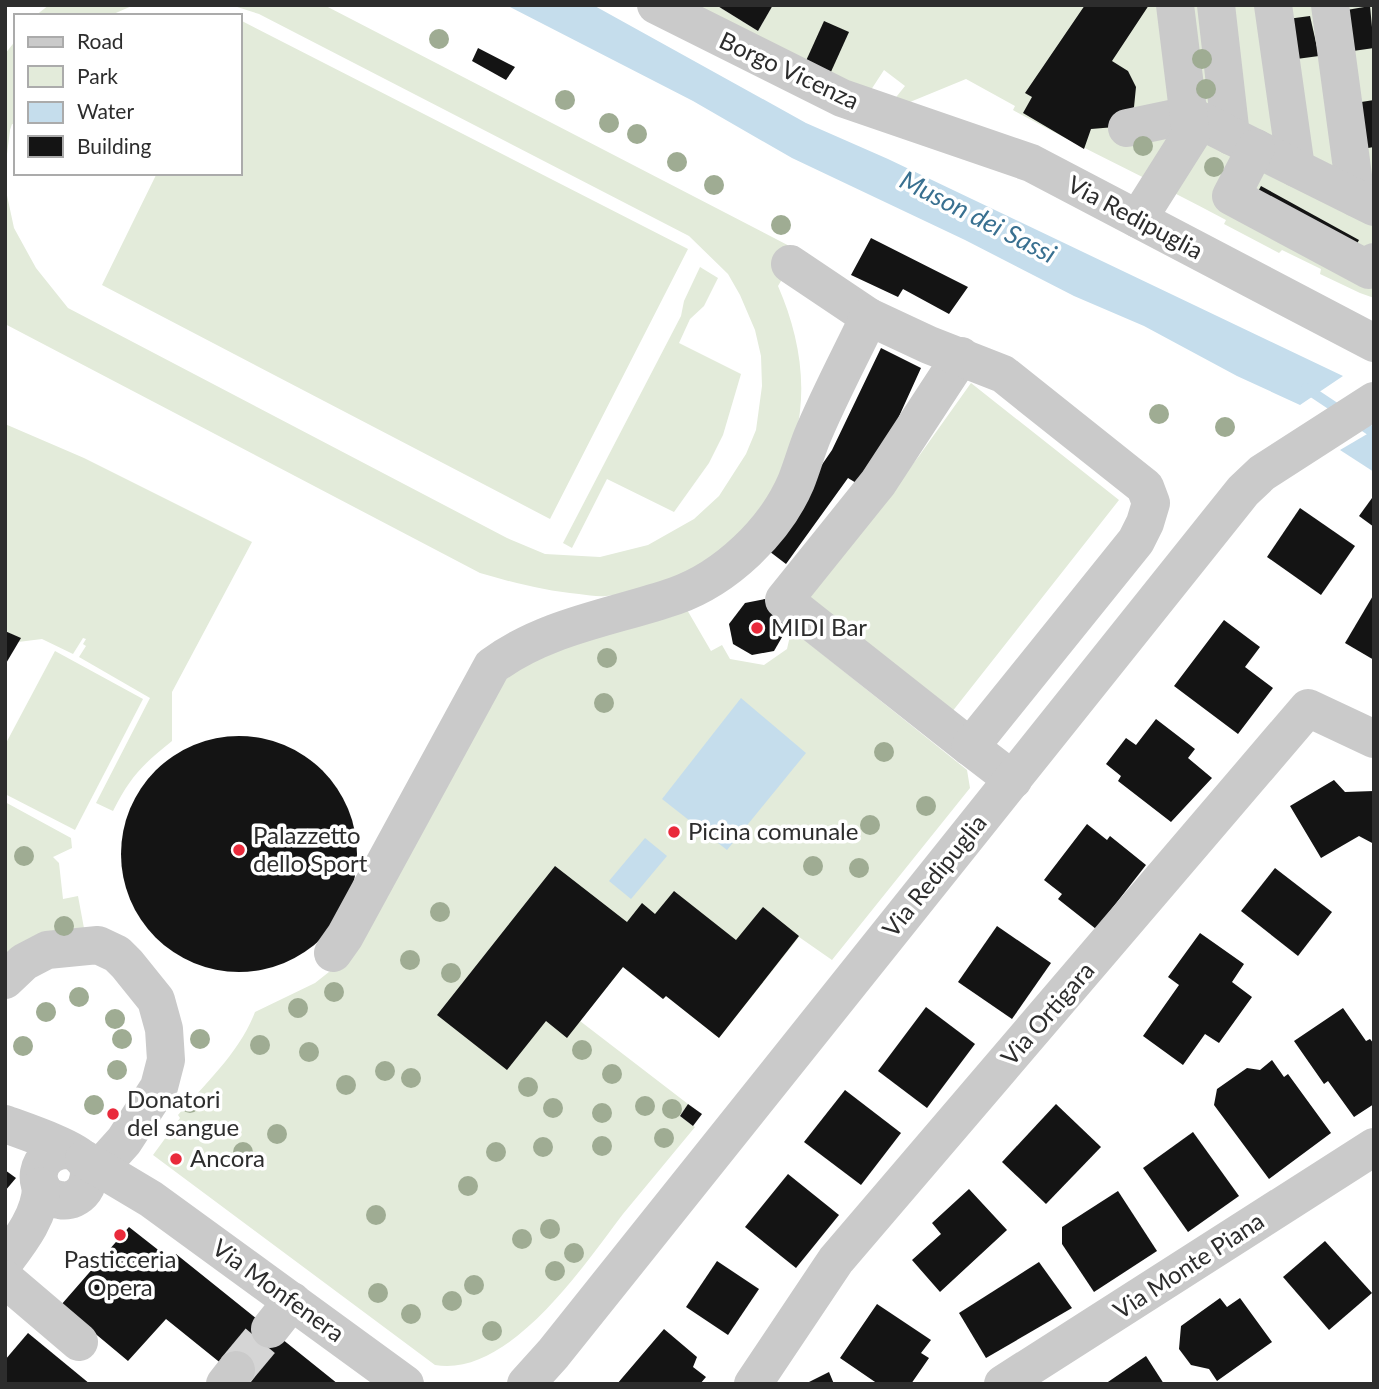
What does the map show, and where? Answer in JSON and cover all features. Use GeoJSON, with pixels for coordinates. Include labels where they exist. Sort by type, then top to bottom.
{"type":"FeatureCollection","features":[{"type":"Feature","properties":{"kind":"street","name":"Borgo Vicenza"},"geometry":{"type":"LineString","coordinates":[[656,5],[842,98],[886,115]]}},
{"type":"Feature","properties":{"kind":"street"},"geometry":{"type":"LineString","coordinates":[[1138,219],[1191,135],[1175,5]]}},
{"type":"Feature","properties":{"kind":"street"},"geometry":{"type":"LineString","coordinates":[[1216,5],[1243,142],[1231,196],[1369,270],[1374,262]]}},
{"type":"Feature","properties":{"kind":"street"},"geometry":{"type":"LineString","coordinates":[[1273,5],[1296,168]]}},
{"type":"Feature","properties":{"kind":"street"},"geometry":{"type":"LineString","coordinates":[[1330,5],[1365,202]]}},
{"type":"Feature","properties":{"kind":"street","name":"Via Redipuglia"},"geometry":{"type":"LineString","coordinates":[[886,115],[1031,163],[1374,343]]}},
{"type":"Feature","properties":{"kind":"street"},"geometry":{"type":"LineString","coordinates":[[1127,128],[1189,115],[1365,202]]}},
{"type":"Feature","properties":{"kind":"street"},"geometry":{"type":"LineString","coordinates":[[790,264],[869,317],[929,345],[1003,374],[1145,487],[1151,503],[1136,541],[970,747]]}},
{"type":"Feature","properties":{"kind":"street"},"geometry":{"type":"LineString","coordinates":[[333,953],[345,936],[492,666],[533,642],[561,630],[678,595],[718,574],[755,544],[768,529],[796,484],[811,438],[869,317]]}},
{"type":"Feature","properties":{"kind":"street"},"geometry":{"type":"LineString","coordinates":[[961,356],[878,483],[784,600],[1013,780]]}},
{"type":"Feature","properties":{"kind":"street","name":"Via Redipuglia"},"geometry":{"type":"LineString","coordinates":[[526,1384],[570,1334],[1242,491],[1262,472],[1374,401]]}},
{"type":"Feature","properties":{"kind":"street","name":"Via Ortigara"},"geometry":{"type":"LineString","coordinates":[[753,1384],[836,1260],[1308,708],[1374,739]]}},
{"type":"Feature","properties":{"kind":"street"},"geometry":{"type":"LineString","coordinates":[[5,980],[24,962],[47,950],[98,945],[117,954],[137,975],[156,1000],[164,1029],[166,1060],[159,1087],[78,1173],[54,1221],[7,1264],[79,1342]]}},
{"type":"Feature","properties":{"kind":"street"},"geometry":{"type":"LineString","coordinates":[[5,1124],[78,1173]]}},
{"type":"Feature","properties":{"kind":"street","name":"Via Monte Piana"},"geometry":{"type":"LineString","coordinates":[[1003,1384],[1374,1147]]}},
{"type":"Feature","properties":{"kind":"street"},"geometry":{"type":"LineString","coordinates":[[5,1150],[78,1173]]}},
{"type":"Feature","properties":{"kind":"street","name":"Via Monfenera"},"geometry":{"type":"LineString","coordinates":[[78,1173],[151,1199],[281,1315],[405,1384]]}},
{"type":"Feature","properties":{"kind":"green space"},"geometry":{"type":"Polygon","coordinates":[[[49,5],[134,5],[114,14],[38,14],[49,5]]]}},
{"type":"Feature","properties":{"kind":"green space"},"geometry":{"type":"Polygon","coordinates":[[[231,5],[324,5],[799,251],[778,286],[794,331],[800,363],[801,395],[797,427],[778,479],[758,512],[736,538],[708,559],[675,577],[623,594],[593,596],[566,593],[480,573],[5,324],[5,186],[14,228],[36,268],[68,308],[507,538],[545,554],[600,557],[648,545],[694,519],[719,496],[746,454],[756,430],[762,386],[761,356],[755,330],[728,274],[689,236],[259,14],[231,5]]]}},
{"type":"Feature","properties":{"kind":"green space"},"geometry":{"type":"Polygon","coordinates":[[[679,5],[716,5],[758,31],[773,5],[1374,5],[1374,298],[1320,274],[1321,269],[1282,250],[1279,253],[1224,224],[1226,220],[1013,110],[1015,106],[966,79],[893,109],[889,106],[905,86],[884,70],[867,96],[679,5]]]}},
{"type":"Feature","properties":{"kind":"green space"},"geometry":{"type":"Polygon","coordinates":[[[242,21],[688,249],[550,519],[102,285],[156,175],[242,175],[242,21]]]}},
{"type":"Feature","properties":{"kind":"green space"},"geometry":{"type":"Polygon","coordinates":[[[14,43],[14,124],[10,130],[5,170],[5,54],[14,43]]]}},
{"type":"Feature","properties":{"kind":"green space"},"geometry":{"type":"Polygon","coordinates":[[[700,267],[718,278],[704,306],[690,319],[679,343],[741,374],[723,435],[709,463],[674,512],[607,479],[572,548],[563,543],[681,316],[684,301],[700,267]]]}},
{"type":"Feature","properties":{"kind":"green space"},"geometry":{"type":"Polygon","coordinates":[[[971,383],[1119,500],[948,717],[802,604],[919,456],[971,383]]]}},
{"type":"Feature","properties":{"kind":"green space"},"geometry":{"type":"Polygon","coordinates":[[[5,424],[84,458],[252,542],[172,692],[172,741],[138,772],[113,811],[96,803],[150,698],[79,657],[86,646],[83,644],[86,639],[83,638],[73,654],[42,639],[18,642],[20,638],[5,631],[5,424]]]}},
{"type":"Feature","properties":{"kind":"green space"},"geometry":{"type":"Polygon","coordinates":[[[686,608],[711,651],[722,645],[730,659],[764,665],[787,649],[790,636],[801,637],[967,770],[970,788],[832,960],[799,937],[719,1038],[666,996],[663,999],[623,967],[580,1021],[688,1104],[680,1116],[695,1127],[566,1288],[542,1314],[517,1336],[490,1354],[463,1364],[435,1365],[153,1155],[180,1118],[178,1115],[231,1054],[255,1012],[315,983],[334,968],[500,675],[525,655],[686,608]]]}},
{"type":"Feature","properties":{"kind":"green space"},"geometry":{"type":"Polygon","coordinates":[[[55,651],[143,699],[75,830],[5,794],[5,745],[55,651]]]}},
{"type":"Feature","properties":{"kind":"green space"},"geometry":{"type":"Polygon","coordinates":[[[5,802],[71,838],[72,848],[53,857],[59,863],[63,899],[78,896],[86,939],[5,964],[5,802]]]}},
{"type":"Feature","properties":{"kind":"water"},"geometry":{"type":"Polygon","coordinates":[[[506,5],[593,5],[806,123],[888,159],[1343,376],[1300,405],[1237,376],[1144,326],[1074,296],[965,240],[792,158],[693,101],[506,5]]]}},
{"type":"Feature","properties":{"kind":"water"},"geometry":{"type":"Polygon","coordinates":[[[1374,430],[1374,472],[1340,450],[1374,430]]]}},
{"type":"Feature","properties":{"kind":"water"},"geometry":{"type":"Polygon","coordinates":[[[741,698],[806,753],[727,850],[662,799],[741,698]]]}},
{"type":"Feature","properties":{"kind":"water"},"geometry":{"type":"Polygon","coordinates":[[[645,838],[667,856],[631,899],[609,881],[645,838]]]}},
{"type":"Feature","properties":{"kind":"building"},"geometry":{"type":"Polygon","coordinates":[[[716,5],[773,5],[758,31],[716,5]]]}},
{"type":"Feature","properties":{"kind":"building"},"geometry":{"type":"Polygon","coordinates":[[[1085,5],[1149,5],[1112,61],[1128,71],[1136,87],[1134,107],[1127,119],[1115,127],[1091,129],[1084,149],[1023,113],[1032,97],[1025,93],[1085,5]]]}},
{"type":"Feature","properties":{"kind":"building"},"geometry":{"type":"Polygon","coordinates":[[[1370,6],[1374,48],[1346,52],[1341,11],[1370,6]]]}},
{"type":"Feature","properties":{"kind":"building"},"geometry":{"type":"Polygon","coordinates":[[[1310,16],[1319,56],[1289,60],[1280,20],[1310,16]]]}},
{"type":"Feature","properties":{"kind":"building"},"geometry":{"type":"Polygon","coordinates":[[[824,21],[849,32],[830,74],[805,63],[824,21]]]}},
{"type":"Feature","properties":{"kind":"building"},"geometry":{"type":"Polygon","coordinates":[[[478,48],[515,67],[506,80],[472,61],[478,48]]]}},
{"type":"Feature","properties":{"kind":"building"},"geometry":{"type":"Polygon","coordinates":[[[1374,100],[1374,147],[1362,149],[1355,103],[1374,100]]]}},
{"type":"Feature","properties":{"kind":"building"},"geometry":{"type":"Polygon","coordinates":[[[1261,186],[1359,240],[1351,254],[1253,201],[1261,186]]]}},
{"type":"Feature","properties":{"kind":"building"},"geometry":{"type":"Polygon","coordinates":[[[871,238],[968,287],[949,314],[903,289],[898,297],[851,275],[871,238]]]}},
{"type":"Feature","properties":{"kind":"building"},"geometry":{"type":"Polygon","coordinates":[[[881,348],[921,368],[866,489],[848,478],[786,564],[765,548],[832,450],[881,348]]]}},
{"type":"Feature","properties":{"kind":"building"},"geometry":{"type":"Polygon","coordinates":[[[1372,498],[1374,499],[1374,527],[1359,516],[1372,498]]]}},
{"type":"Feature","properties":{"kind":"building"},"geometry":{"type":"Polygon","coordinates":[[[1300,508],[1355,546],[1321,595],[1267,557],[1300,508]]]}},
{"type":"Feature","properties":{"kind":"building"},"geometry":{"type":"Polygon","coordinates":[[[1374,594],[1374,660],[1345,643],[1374,594]]]}},
{"type":"Feature","properties":{"kind":"building","name":"MIDI Bar"},"geometry":{"type":"Polygon","coordinates":[[[765,599],[781,611],[785,632],[774,651],[752,655],[733,644],[729,624],[745,603],[765,599]]]}},
{"type":"Feature","properties":{"kind":"building"},"geometry":{"type":"Polygon","coordinates":[[[1224,620],[1260,647],[1245,667],[1273,688],[1238,734],[1174,686],[1224,620]]]}},
{"type":"Feature","properties":{"kind":"building"},"geometry":{"type":"Polygon","coordinates":[[[5,631],[21,638],[5,665],[5,631]]]}},
{"type":"Feature","properties":{"kind":"building"},"geometry":{"type":"Polygon","coordinates":[[[1156,719],[1195,749],[1188,758],[1212,778],[1171,822],[1118,781],[1121,776],[1106,764],[1126,738],[1136,745],[1156,719]]]}},
{"type":"Feature","properties":{"kind":"building","name":"Palazzetto dello Sport"},"geometry":{"type":"Polygon","coordinates":[[[227,736],[251,736],[295,750],[314,763],[330,779],[343,798],[352,820],[357,854],[355,877],[343,910],[330,929],[314,945],[295,958],[273,967],[251,972],[227,972],[183,958],[164,945],[148,929],[135,910],[126,888],[121,866],[121,842],[135,798],[148,779],[164,763],[183,750],[205,741],[227,736]]]}},
{"type":"Feature","properties":{"kind":"building"},"geometry":{"type":"Polygon","coordinates":[[[1334,780],[1345,792],[1374,791],[1374,844],[1359,836],[1321,858],[1290,806],[1334,780]]]}},
{"type":"Feature","properties":{"kind":"building"},"geometry":{"type":"Polygon","coordinates":[[[1087,824],[1107,840],[1110,836],[1146,865],[1096,929],[1058,899],[1062,894],[1044,880],[1087,824]]]}},
{"type":"Feature","properties":{"kind":"building"},"geometry":{"type":"Polygon","coordinates":[[[555,866],[627,922],[642,903],[655,914],[674,891],[736,940],[763,907],[799,936],[719,1038],[666,996],[663,999],[623,967],[567,1038],[546,1021],[507,1070],[437,1015],[555,866]]]}},
{"type":"Feature","properties":{"kind":"building"},"geometry":{"type":"Polygon","coordinates":[[[1275,868],[1332,912],[1298,956],[1241,911],[1275,868]]]}},
{"type":"Feature","properties":{"kind":"building"},"geometry":{"type":"Polygon","coordinates":[[[997,926],[1051,963],[1012,1019],[958,982],[997,926]]]}},
{"type":"Feature","properties":{"kind":"building"},"geometry":{"type":"Polygon","coordinates":[[[1200,933],[1244,964],[1232,982],[1252,997],[1219,1043],[1205,1034],[1183,1065],[1143,1036],[1179,985],[1168,977],[1200,933]]]}},
{"type":"Feature","properties":{"kind":"building"},"geometry":{"type":"Polygon","coordinates":[[[926,1007],[975,1044],[927,1108],[878,1071],[926,1007]]]}},
{"type":"Feature","properties":{"kind":"building"},"geometry":{"type":"Polygon","coordinates":[[[1343,1008],[1366,1041],[1370,1039],[1374,1044],[1374,1104],[1354,1117],[1328,1081],[1324,1084],[1294,1041],[1343,1008]]]}},
{"type":"Feature","properties":{"kind":"building"},"geometry":{"type":"Polygon","coordinates":[[[1272,1060],[1284,1077],[1288,1074],[1331,1133],[1269,1179],[1214,1105],[1217,1089],[1247,1068],[1260,1070],[1272,1060]]]}},
{"type":"Feature","properties":{"kind":"building"},"geometry":{"type":"Polygon","coordinates":[[[845,1090],[901,1133],[861,1185],[804,1142],[845,1090]]]}},
{"type":"Feature","properties":{"kind":"building"},"geometry":{"type":"Polygon","coordinates":[[[688,1104],[702,1114],[693,1126],[680,1116],[688,1104]]]}},
{"type":"Feature","properties":{"kind":"building"},"geometry":{"type":"Polygon","coordinates":[[[1056,1104],[1101,1147],[1046,1204],[1002,1162],[1056,1104]]]}},
{"type":"Feature","properties":{"kind":"building"},"geometry":{"type":"Polygon","coordinates":[[[1193,1132],[1239,1196],[1188,1232],[1143,1168],[1193,1132]]]}},
{"type":"Feature","properties":{"kind":"building"},"geometry":{"type":"Polygon","coordinates":[[[5,1170],[16,1178],[5,1191],[5,1170]]]}},
{"type":"Feature","properties":{"kind":"building"},"geometry":{"type":"Polygon","coordinates":[[[788,1174],[839,1215],[796,1268],[745,1227],[788,1174]]]}},
{"type":"Feature","properties":{"kind":"building"},"geometry":{"type":"Polygon","coordinates":[[[969,1189],[1007,1230],[940,1292],[912,1260],[941,1234],[932,1223],[969,1189]]]}},
{"type":"Feature","properties":{"kind":"building"},"geometry":{"type":"Polygon","coordinates":[[[1118,1191],[1157,1251],[1094,1292],[1062,1244],[1062,1227],[1118,1191]]]}},
{"type":"Feature","properties":{"kind":"building"},"geometry":{"type":"Polygon","coordinates":[[[129,1227],[171,1260],[176,1254],[338,1384],[253,1384],[231,1366],[228,1369],[166,1319],[128,1361],[61,1305],[129,1227]]]}},
{"type":"Feature","properties":{"kind":"building"},"geometry":{"type":"Polygon","coordinates":[[[1325,1241],[1372,1293],[1329,1330],[1283,1277],[1325,1241]]]}},
{"type":"Feature","properties":{"kind":"building"},"geometry":{"type":"Polygon","coordinates":[[[717,1261],[759,1289],[728,1335],[686,1307],[717,1261]]]}},
{"type":"Feature","properties":{"kind":"building"},"geometry":{"type":"Polygon","coordinates":[[[1039,1262],[1072,1308],[986,1358],[959,1313],[1039,1262]]]}},
{"type":"Feature","properties":{"kind":"building"},"geometry":{"type":"Polygon","coordinates":[[[1220,1298],[1227,1307],[1240,1298],[1272,1342],[1217,1381],[1209,1369],[1191,1365],[1179,1349],[1181,1326],[1220,1298]]]}},
{"type":"Feature","properties":{"kind":"building"},"geometry":{"type":"Polygon","coordinates":[[[877,1304],[931,1340],[921,1353],[929,1358],[911,1384],[878,1384],[840,1358],[877,1304]]]}},
{"type":"Feature","properties":{"kind":"building"},"geometry":{"type":"Polygon","coordinates":[[[664,1329],[697,1357],[693,1367],[706,1377],[700,1384],[617,1384],[664,1329]]]}},
{"type":"Feature","properties":{"kind":"building"},"geometry":{"type":"Polygon","coordinates":[[[28,1333],[90,1384],[5,1384],[5,1360],[28,1333]]]}},
{"type":"Feature","properties":{"kind":"building"},"geometry":{"type":"Polygon","coordinates":[[[1146,1356],[1164,1384],[1105,1384],[1146,1356]]]}},
{"type":"Feature","properties":{"kind":"building"},"geometry":{"type":"Polygon","coordinates":[[[829,1372],[834,1384],[805,1384],[829,1372]]]}},
{"type":"Feature","properties":{"kind":"waterway","name":"Muson dei Sassi"},"geometry":{"type":"LineString","coordinates":[[1306,388],[1342,412]]}},
{"type":"Feature","properties":{"kind":"waterway","name":"Muson dei Sassi"},"geometry":{"type":"LineString","coordinates":[[1356,421],[1374,433]]}},
{"type":"Feature","properties":{"kind":"tunnel"},"geometry":{"type":"LineString","coordinates":[[236,1370],[270,1329]]}},
{"type":"Feature","properties":{"kind":"place","name":"MIDI Bar"},"geometry":{"type":"Point","coordinates":[757,628]}},
{"type":"Feature","properties":{"kind":"place","name":"Picina comunale"},"geometry":{"type":"Point","coordinates":[674,832]}},
{"type":"Feature","properties":{"kind":"place","name":"Palazzetto dello Sport"},"geometry":{"type":"Point","coordinates":[239,850]}},
{"type":"Feature","properties":{"kind":"place","name":"Donatori del sangue"},"geometry":{"type":"Point","coordinates":[113,1114]}},
{"type":"Feature","properties":{"kind":"place","name":"Ancora"},"geometry":{"type":"Point","coordinates":[176,1159]}},
{"type":"Feature","properties":{"kind":"place","name":"Pasticceria Opera"},"geometry":{"type":"Point","coordinates":[120,1235]}}]}
